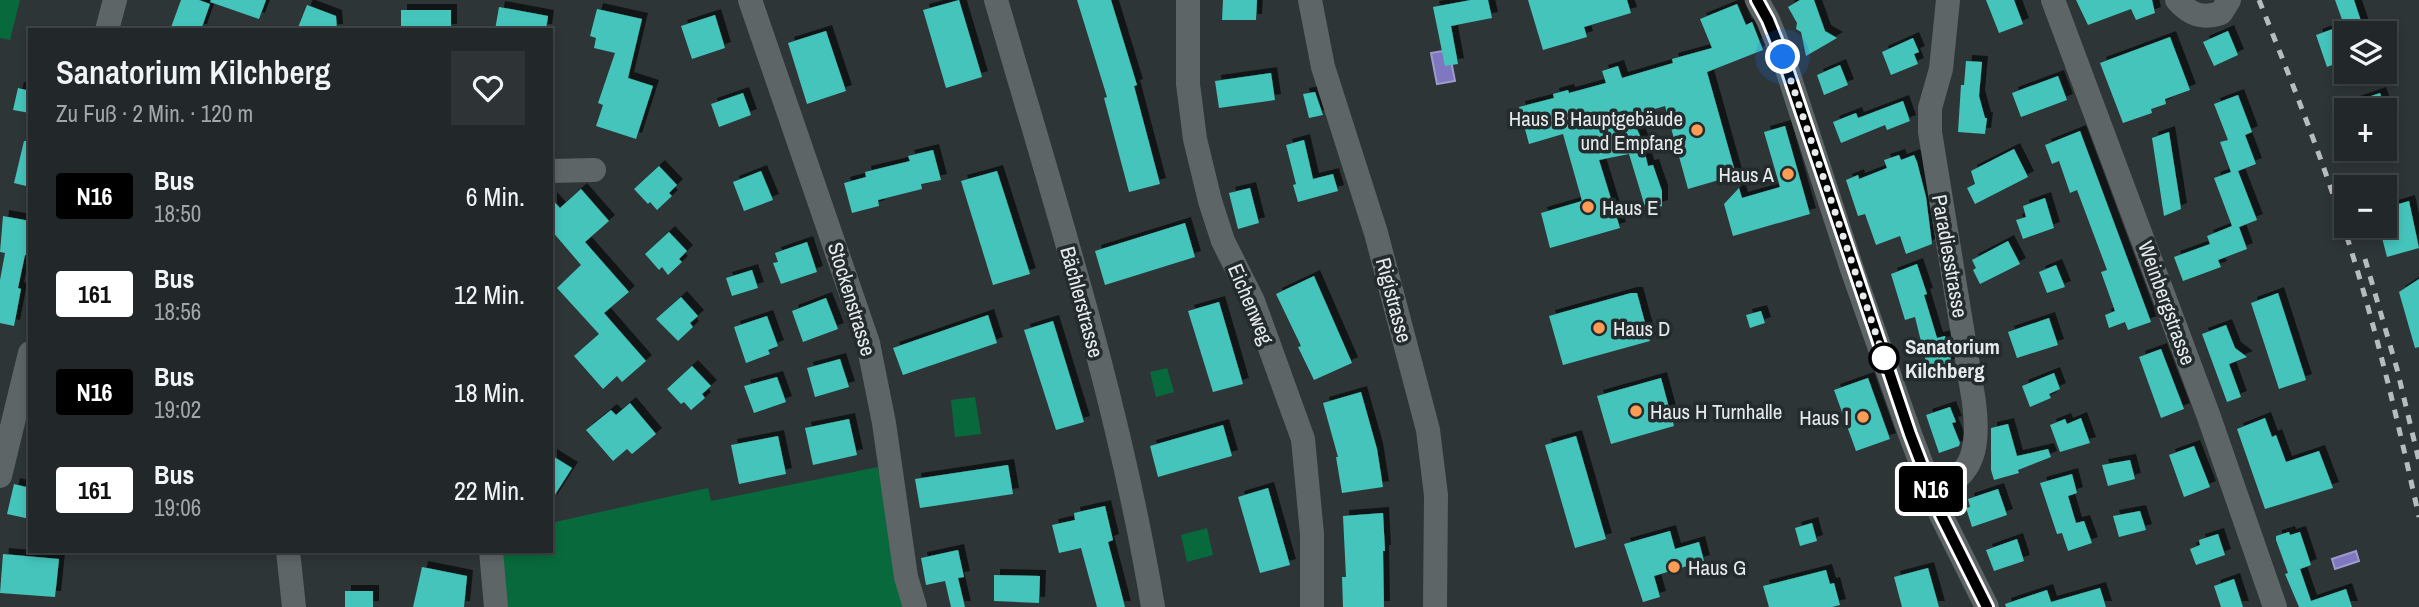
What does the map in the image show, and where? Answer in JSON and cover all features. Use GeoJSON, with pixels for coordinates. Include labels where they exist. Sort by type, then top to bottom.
{"type":"FeatureCollection","features":[{"type":"Feature","properties":{"kind":"street"},"geometry":{"type":"LineString","coordinates":[[108,28],[115,0]]}},
{"type":"Feature","properties":{"kind":"street","name":"Stockenstrasse"},"geometry":{"type":"LineString","coordinates":[[750,0],[868,343],[884,423],[906,578],[915,607]]}},
{"type":"Feature","properties":{"kind":"street","name":"Bächlerstrasse"},"geometry":{"type":"LineString","coordinates":[[996,0],[1073,267],[1128,474],[1153,607]]}},
{"type":"Feature","properties":{"kind":"street","name":"Eichenweg"},"geometry":{"type":"LineString","coordinates":[[1188,0],[1188,84],[1195,139],[1210,201],[1223,241],[1253,301],[1303,439],[1313,545],[1312,607]]}},
{"type":"Feature","properties":{"kind":"street","name":"Rigistrasse"},"geometry":{"type":"LineString","coordinates":[[1310,0],[1323,68],[1376,233],[1428,430],[1436,495],[1435,607]]}},
{"type":"Feature","properties":{"kind":"street"},"geometry":{"type":"LineString","coordinates":[[1757,0],[1783,57],[1857,282],[1932,491],[1987,607]]}},
{"type":"Feature","properties":{"kind":"street","name":"Paradiesstrasse"},"geometry":{"type":"LineString","coordinates":[[1932,491],[1945,487],[1958,478],[1969,463],[1977,444],[1974,402],[1929,119],[1941,69],[1948,0]]}},
{"type":"Feature","properties":{"kind":"street","name":"Weinbergstrasse"},"geometry":{"type":"LineString","coordinates":[[2053,0],[2212,424],[2275,607]]}},
{"type":"Feature","properties":{"kind":"street"},"geometry":{"type":"LineString","coordinates":[[2177,0],[2188,12],[2199,17],[2221,13],[2228,2]]}},
{"type":"Feature","properties":{"kind":"street"},"geometry":{"type":"LineString","coordinates":[[553,172],[594,170]]}},
{"type":"Feature","properties":{"kind":"street"},"geometry":{"type":"LineString","coordinates":[[0,476],[28,361]]}},
{"type":"Feature","properties":{"kind":"street"},"geometry":{"type":"LineString","coordinates":[[288,553],[294,607]]}},
{"type":"Feature","properties":{"kind":"street"},"geometry":{"type":"LineString","coordinates":[[491,553],[496,607]]}},
{"type":"Feature","properties":{"kind":"green space"},"geometry":{"type":"Polygon","coordinates":[[[0,0],[20,0],[10,40],[0,38],[0,0]]]}},
{"type":"Feature","properties":{"kind":"green space"},"geometry":{"type":"Polygon","coordinates":[[[1167,368],[1174,392],[1156,397],[1150,372],[1167,368]]]}},
{"type":"Feature","properties":{"kind":"green space"},"geometry":{"type":"Polygon","coordinates":[[[975,397],[981,434],[955,437],[951,400],[975,397]]]}},
{"type":"Feature","properties":{"kind":"green space"},"geometry":{"type":"Polygon","coordinates":[[[878,467],[900,594],[905,607],[504,607],[502,553],[553,553],[553,523],[708,488],[711,501],[878,467]]]}},
{"type":"Feature","properties":{"kind":"green space"},"geometry":{"type":"Polygon","coordinates":[[[1207,528],[1213,555],[1187,562],[1181,535],[1207,528]]]}},
{"type":"Feature","properties":{"kind":"shaded area"},"geometry":{"type":"Polygon","coordinates":[[[1449,50],[1455,81],[1437,84],[1431,53],[1449,50]]]}},
{"type":"Feature","properties":{"kind":"shaded area"},"geometry":{"type":"Polygon","coordinates":[[[2356,551],[2359,561],[2335,569],[2332,559],[2356,551]]]}},
{"type":"Feature","properties":{"kind":"building"},"geometry":{"type":"Polygon","coordinates":[[[181,0],[199,0],[210,4],[202,28],[171,28],[181,0]]]}},
{"type":"Feature","properties":{"kind":"building"},"geometry":{"type":"Polygon","coordinates":[[[266,0],[259,19],[210,2],[266,0]]]}},
{"type":"Feature","properties":{"kind":"building"},"geometry":{"type":"Polygon","coordinates":[[[959,0],[982,77],[946,88],[923,10],[959,0]]]}},
{"type":"Feature","properties":{"kind":"building"},"geometry":{"type":"Polygon","coordinates":[[[1077,0],[1111,0],[1137,85],[1134,86],[1160,184],[1129,192],[1104,98],[1107,97],[1077,0]]]}},
{"type":"Feature","properties":{"kind":"building"},"geometry":{"type":"Polygon","coordinates":[[[1223,0],[1257,0],[1256,20],[1222,20],[1223,0]]]}},
{"type":"Feature","properties":{"kind":"building"},"geometry":{"type":"Polygon","coordinates":[[[1471,0],[1488,0],[1492,18],[1451,26],[1458,64],[1445,66],[1433,7],[1471,0]]]}},
{"type":"Feature","properties":{"kind":"building"},"geometry":{"type":"Polygon","coordinates":[[[1528,0],[1627,0],[1631,13],[1584,27],[1587,37],[1543,50],[1528,0]]]}},
{"type":"Feature","properties":{"kind":"building"},"geometry":{"type":"Polygon","coordinates":[[[1800,0],[1814,0],[1825,31],[1837,38],[1806,56],[1801,32],[1796,29],[1797,23],[1788,7],[1800,0]]]}},
{"type":"Feature","properties":{"kind":"building"},"geometry":{"type":"Polygon","coordinates":[[[1986,0],[2014,0],[2023,24],[1999,33],[1986,0]]]}},
{"type":"Feature","properties":{"kind":"building"},"geometry":{"type":"Polygon","coordinates":[[[2076,0],[2152,0],[2155,13],[2136,20],[2131,9],[2088,25],[2076,0]]]}},
{"type":"Feature","properties":{"kind":"building"},"geometry":{"type":"Polygon","coordinates":[[[2335,0],[2354,0],[2361,21],[2343,21],[2335,0]]]}},
{"type":"Feature","properties":{"kind":"building"},"geometry":{"type":"Polygon","coordinates":[[[1737,4],[1746,25],[1752,22],[1763,50],[1707,72],[1736,175],[1688,189],[1665,106],[1631,116],[1642,140],[1648,166],[1653,165],[1662,191],[1662,206],[1646,210],[1629,154],[1599,160],[1620,228],[1550,248],[1541,213],[1582,201],[1563,134],[1529,144],[1519,107],[1554,98],[1553,94],[1568,90],[1569,93],[1606,83],[1602,71],[1618,66],[1622,78],[1673,63],[1672,59],[1712,48],[1700,19],[1737,4]]]}},
{"type":"Feature","properties":{"kind":"building"},"geometry":{"type":"Polygon","coordinates":[[[307,5],[336,16],[337,28],[298,28],[307,5]]]}},
{"type":"Feature","properties":{"kind":"building"},"geometry":{"type":"Polygon","coordinates":[[[499,7],[548,16],[546,28],[495,28],[499,7]]]}},
{"type":"Feature","properties":{"kind":"building"},"geometry":{"type":"Polygon","coordinates":[[[597,9],[642,19],[628,78],[653,86],[636,139],[596,126],[603,105],[598,103],[615,53],[594,48],[596,38],[590,36],[597,9]]]}},
{"type":"Feature","properties":{"kind":"building"},"geometry":{"type":"Polygon","coordinates":[[[401,10],[451,10],[451,28],[401,28],[401,10]]]}},
{"type":"Feature","properties":{"kind":"building"},"geometry":{"type":"Polygon","coordinates":[[[715,15],[725,48],[692,59],[681,26],[715,15]]]}},
{"type":"Feature","properties":{"kind":"building"},"geometry":{"type":"Polygon","coordinates":[[[2334,29],[2334,64],[2327,67],[2316,35],[2334,29]]]}},
{"type":"Feature","properties":{"kind":"building"},"geometry":{"type":"Polygon","coordinates":[[[826,31],[846,91],[807,104],[788,43],[826,31]]]}},
{"type":"Feature","properties":{"kind":"building"},"geometry":{"type":"Polygon","coordinates":[[[2228,31],[2238,55],[2214,66],[2203,42],[2228,31]]]}},
{"type":"Feature","properties":{"kind":"building"},"geometry":{"type":"Polygon","coordinates":[[[2170,37],[2190,90],[2165,99],[2166,104],[2151,109],[2152,113],[2123,123],[2100,63],[2170,37]]]}},
{"type":"Feature","properties":{"kind":"building"},"geometry":{"type":"Polygon","coordinates":[[[1913,38],[1919,52],[1914,54],[1918,64],[1891,75],[1882,52],[1913,38]]]}},
{"type":"Feature","properties":{"kind":"building"},"geometry":{"type":"Polygon","coordinates":[[[1966,61],[1982,62],[1979,96],[1987,118],[1985,134],[1958,132],[1961,85],[1964,85],[1966,61]]]}},
{"type":"Feature","properties":{"kind":"building"},"geometry":{"type":"Polygon","coordinates":[[[1840,65],[1848,85],[1824,95],[1817,75],[1840,65]]]}},
{"type":"Feature","properties":{"kind":"building"},"geometry":{"type":"Polygon","coordinates":[[[1271,73],[1275,100],[1219,108],[1215,81],[1271,73]]]}},
{"type":"Feature","properties":{"kind":"building"},"geometry":{"type":"Polygon","coordinates":[[[2058,76],[2067,100],[2021,117],[2012,93],[2058,76]]]}},
{"type":"Feature","properties":{"kind":"building"},"geometry":{"type":"Polygon","coordinates":[[[18,88],[28,90],[28,113],[13,110],[18,88]]]}},
{"type":"Feature","properties":{"kind":"building"},"geometry":{"type":"Polygon","coordinates":[[[1315,92],[1323,115],[1309,118],[1303,94],[1315,92]]]}},
{"type":"Feature","properties":{"kind":"building"},"geometry":{"type":"Polygon","coordinates":[[[743,93],[751,115],[719,127],[711,104],[743,93]]]}},
{"type":"Feature","properties":{"kind":"building"},"geometry":{"type":"Polygon","coordinates":[[[2380,93],[2382,98],[2365,98],[2380,93]]]}},
{"type":"Feature","properties":{"kind":"building"},"geometry":{"type":"Polygon","coordinates":[[[2238,95],[2252,132],[2245,135],[2256,164],[2238,171],[2257,220],[2239,227],[2247,249],[2218,260],[2221,267],[2183,281],[2174,257],[2210,244],[2207,236],[2232,226],[2214,178],[2231,172],[2220,142],[2228,140],[2214,104],[2238,95]]]}},
{"type":"Feature","properties":{"kind":"building"},"geometry":{"type":"Polygon","coordinates":[[[1903,101],[1910,121],[1887,130],[1885,125],[1841,143],[1833,122],[1856,113],[1858,118],[1903,101]]]}},
{"type":"Feature","properties":{"kind":"building","name":"Haus A"},"geometry":{"type":"Polygon","coordinates":[[[1785,126],[1810,214],[1733,236],[1724,204],[1739,188],[1742,198],[1780,187],[1764,132],[1785,126]]]}},
{"type":"Feature","properties":{"kind":"building"},"geometry":{"type":"Polygon","coordinates":[[[2080,131],[2151,322],[2128,330],[2125,322],[2109,328],[2105,315],[2115,311],[2101,272],[2107,270],[2077,190],[2070,193],[2059,161],[2052,164],[2045,145],[2080,131]]]}},
{"type":"Feature","properties":{"kind":"building"},"geometry":{"type":"Polygon","coordinates":[[[2169,132],[2181,209],[2164,216],[2152,138],[2169,132]]]}},
{"type":"Feature","properties":{"kind":"building"},"geometry":{"type":"Polygon","coordinates":[[[1304,140],[1313,179],[1333,174],[1338,191],[1298,202],[1286,145],[1304,140]]]}},
{"type":"Feature","properties":{"kind":"building"},"geometry":{"type":"Polygon","coordinates":[[[24,141],[28,141],[28,186],[14,183],[24,141]]]}},
{"type":"Feature","properties":{"kind":"building"},"geometry":{"type":"Polygon","coordinates":[[[2014,149],[2028,177],[1975,204],[1967,188],[1975,184],[1971,171],[2014,149]]]}},
{"type":"Feature","properties":{"kind":"building"},"geometry":{"type":"Polygon","coordinates":[[[933,150],[941,180],[921,184],[922,189],[878,200],[879,206],[852,213],[844,183],[866,177],[865,172],[910,161],[908,156],[933,150]]]}},
{"type":"Feature","properties":{"kind":"building"},"geometry":{"type":"Polygon","coordinates":[[[1899,155],[1901,160],[1914,155],[1917,162],[1926,197],[1932,244],[1906,254],[1900,236],[1876,245],[1865,214],[1858,216],[1846,180],[1858,175],[1859,179],[1887,168],[1884,160],[1899,155]]]}},
{"type":"Feature","properties":{"kind":"building"},"geometry":{"type":"Polygon","coordinates":[[[659,166],[677,185],[669,193],[672,196],[657,210],[634,189],[659,166]]]}},
{"type":"Feature","properties":{"kind":"building"},"geometry":{"type":"Polygon","coordinates":[[[761,171],[773,200],[744,211],[733,182],[761,171]]]}},
{"type":"Feature","properties":{"kind":"building"},"geometry":{"type":"Polygon","coordinates":[[[997,171],[1030,274],[993,285],[961,181],[997,171]]]}},
{"type":"Feature","properties":{"kind":"building"},"geometry":{"type":"Polygon","coordinates":[[[1250,188],[1259,223],[1238,229],[1229,193],[1250,188]]]}},
{"type":"Feature","properties":{"kind":"building"},"geometry":{"type":"Polygon","coordinates":[[[581,189],[609,221],[585,242],[629,292],[604,313],[646,361],[622,382],[617,376],[603,389],[574,356],[599,334],[557,288],[581,265],[553,232],[553,200],[560,208],[581,189]]]}},
{"type":"Feature","properties":{"kind":"building"},"geometry":{"type":"Polygon","coordinates":[[[2045,198],[2054,228],[2023,239],[2016,220],[2026,217],[2023,206],[2045,198]]]}},
{"type":"Feature","properties":{"kind":"building"},"geometry":{"type":"Polygon","coordinates":[[[2409,201],[2419,248],[2387,257],[2382,238],[2397,238],[2397,204],[2409,201]]]}},
{"type":"Feature","properties":{"kind":"building"},"geometry":{"type":"Polygon","coordinates":[[[3,216],[28,221],[28,256],[25,255],[18,288],[21,289],[14,326],[0,323],[0,280],[5,253],[0,252],[3,216]]]}},
{"type":"Feature","properties":{"kind":"building"},"geometry":{"type":"Polygon","coordinates":[[[1185,223],[1195,257],[1105,285],[1095,251],[1185,223]]]}},
{"type":"Feature","properties":{"kind":"building"},"geometry":{"type":"Polygon","coordinates":[[[669,232],[687,251],[679,259],[682,262],[668,275],[662,267],[659,270],[645,254],[669,232]]]}},
{"type":"Feature","properties":{"kind":"building"},"geometry":{"type":"Polygon","coordinates":[[[2008,241],[2020,264],[1980,284],[1973,270],[1976,268],[1972,260],[2008,241]]]}},
{"type":"Feature","properties":{"kind":"building"},"geometry":{"type":"Polygon","coordinates":[[[807,242],[817,272],[781,284],[773,263],[778,262],[775,253],[807,242]]]}},
{"type":"Feature","properties":{"kind":"building"},"geometry":{"type":"Polygon","coordinates":[[[1917,264],[1937,338],[1945,336],[1952,364],[1928,370],[1915,317],[1905,320],[1891,274],[1917,264]]]}},
{"type":"Feature","properties":{"kind":"building"},"geometry":{"type":"Polygon","coordinates":[[[2056,265],[2065,287],[2047,293],[2039,272],[2056,265]]]}},
{"type":"Feature","properties":{"kind":"building"},"geometry":{"type":"Polygon","coordinates":[[[752,270],[758,288],[732,296],[726,278],[752,270]]]}},
{"type":"Feature","properties":{"kind":"building"},"geometry":{"type":"Polygon","coordinates":[[[1314,276],[1352,363],[1314,380],[1276,294],[1314,276]]]}},
{"type":"Feature","properties":{"kind":"building"},"geometry":{"type":"Polygon","coordinates":[[[2419,279],[2419,347],[2415,348],[2399,292],[2419,279]]]}},
{"type":"Feature","properties":{"kind":"building","name":"Haus D"},"geometry":{"type":"Polygon","coordinates":[[[1637,293],[1650,341],[1563,365],[1549,316],[1637,293]]]}},
{"type":"Feature","properties":{"kind":"building"},"geometry":{"type":"Polygon","coordinates":[[[2278,293],[2306,380],[2279,389],[2251,303],[2278,293]]]}},
{"type":"Feature","properties":{"kind":"building"},"geometry":{"type":"Polygon","coordinates":[[[681,297],[698,316],[690,323],[693,327],[678,341],[656,319],[681,297]]]}},
{"type":"Feature","properties":{"kind":"building"},"geometry":{"type":"Polygon","coordinates":[[[826,298],[838,329],[803,342],[792,311],[826,298]]]}},
{"type":"Feature","properties":{"kind":"building"},"geometry":{"type":"Polygon","coordinates":[[[1219,302],[1243,384],[1213,392],[1188,311],[1219,302]]]}},
{"type":"Feature","properties":{"kind":"building"},"geometry":{"type":"Polygon","coordinates":[[[1761,311],[1765,323],[1750,328],[1746,315],[1761,311]]]}},
{"type":"Feature","properties":{"kind":"building"},"geometry":{"type":"Polygon","coordinates":[[[988,315],[997,343],[903,375],[893,348],[988,315]]]}},
{"type":"Feature","properties":{"kind":"building"},"geometry":{"type":"Polygon","coordinates":[[[767,316],[778,346],[768,350],[770,354],[746,363],[734,327],[767,316]]]}},
{"type":"Feature","properties":{"kind":"building"},"geometry":{"type":"Polygon","coordinates":[[[2049,318],[2058,345],[2017,358],[2008,332],[2049,318]]]}},
{"type":"Feature","properties":{"kind":"building"},"geometry":{"type":"Polygon","coordinates":[[[1053,321],[1084,422],[1056,430],[1024,330],[1053,321]]]}},
{"type":"Feature","properties":{"kind":"building"},"geometry":{"type":"Polygon","coordinates":[[[2226,325],[2235,348],[2247,357],[2229,364],[2241,397],[2227,402],[2202,334],[2226,325]]]}},
{"type":"Feature","properties":{"kind":"building"},"geometry":{"type":"Polygon","coordinates":[[[2161,349],[2184,409],[2161,418],[2139,357],[2161,349]]]}},
{"type":"Feature","properties":{"kind":"building"},"geometry":{"type":"Polygon","coordinates":[[[840,359],[849,387],[815,397],[807,368],[840,359]]]}},
{"type":"Feature","properties":{"kind":"building"},"geometry":{"type":"Polygon","coordinates":[[[692,366],[711,386],[702,394],[705,398],[691,410],[667,389],[692,366]]]}},
{"type":"Feature","properties":{"kind":"building"},"geometry":{"type":"Polygon","coordinates":[[[2054,373],[2060,389],[2049,394],[2051,398],[2030,407],[2022,386],[2054,373]]]}},
{"type":"Feature","properties":{"kind":"building"},"geometry":{"type":"Polygon","coordinates":[[[777,377],[786,402],[754,413],[744,386],[777,377]]]}},
{"type":"Feature","properties":{"kind":"building","name":"Haus H Turnhalle"},"geometry":{"type":"Polygon","coordinates":[[[1661,378],[1674,426],[1611,444],[1597,396],[1661,378]]]}},
{"type":"Feature","properties":{"kind":"building","name":"Haus I"},"geometry":{"type":"Polygon","coordinates":[[[1868,378],[1890,439],[1856,451],[1834,390],[1868,378]]]}},
{"type":"Feature","properties":{"kind":"building"},"geometry":{"type":"Polygon","coordinates":[[[1361,392],[1377,449],[1383,487],[1342,493],[1338,457],[1323,403],[1361,392]]]}},
{"type":"Feature","properties":{"kind":"building"},"geometry":{"type":"Polygon","coordinates":[[[630,403],[656,434],[632,454],[627,449],[613,461],[586,430],[611,410],[616,415],[630,403]]]}},
{"type":"Feature","properties":{"kind":"building"},"geometry":{"type":"Polygon","coordinates":[[[1950,407],[1956,422],[1952,423],[1960,443],[1959,446],[1939,453],[1926,415],[1950,407]]]}},
{"type":"Feature","properties":{"kind":"building"},"geometry":{"type":"Polygon","coordinates":[[[2081,418],[2090,443],[2060,452],[2050,425],[2065,419],[2067,424],[2081,418]]]}},
{"type":"Feature","properties":{"kind":"building"},"geometry":{"type":"Polygon","coordinates":[[[2265,418],[2272,437],[2276,435],[2286,462],[2319,451],[2333,488],[2265,509],[2237,429],[2265,418]]]}},
{"type":"Feature","properties":{"kind":"building"},"geometry":{"type":"Polygon","coordinates":[[[849,419],[857,455],[813,465],[805,428],[849,419]]]}},
{"type":"Feature","properties":{"kind":"building"},"geometry":{"type":"Polygon","coordinates":[[[2008,424],[2017,456],[2048,449],[2051,457],[2018,470],[2019,473],[1994,480],[1991,470],[1991,428],[2008,424]]]}},
{"type":"Feature","properties":{"kind":"building"},"geometry":{"type":"Polygon","coordinates":[[[1223,425],[1232,456],[1158,477],[1150,446],[1223,425]]]}},
{"type":"Feature","properties":{"kind":"building"},"geometry":{"type":"Polygon","coordinates":[[[778,436],[786,474],[739,484],[731,445],[778,436]]]}},
{"type":"Feature","properties":{"kind":"building"},"geometry":{"type":"Polygon","coordinates":[[[1576,436],[1606,539],[1575,548],[1545,445],[1576,436]]]}},
{"type":"Feature","properties":{"kind":"building"},"geometry":{"type":"Polygon","coordinates":[[[2194,446],[2210,487],[2184,497],[2169,455],[2194,446]]]}},
{"type":"Feature","properties":{"kind":"building"},"geometry":{"type":"Polygon","coordinates":[[[553,456],[572,468],[553,498],[553,456]]]}},
{"type":"Feature","properties":{"kind":"building"},"geometry":{"type":"Polygon","coordinates":[[[2130,460],[2135,479],[2108,486],[2102,465],[2130,460]]]}},
{"type":"Feature","properties":{"kind":"building"},"geometry":{"type":"Polygon","coordinates":[[[1008,465],[1013,494],[920,508],[915,479],[1008,465]]]}},
{"type":"Feature","properties":{"kind":"building"},"geometry":{"type":"Polygon","coordinates":[[[2072,474],[2077,493],[2068,496],[2076,523],[2084,521],[2092,543],[2068,551],[2062,533],[2057,534],[2040,483],[2072,474]]]}},
{"type":"Feature","properties":{"kind":"building"},"geometry":{"type":"Polygon","coordinates":[[[14,484],[28,488],[28,519],[7,514],[14,484]]]}},
{"type":"Feature","properties":{"kind":"building"},"geometry":{"type":"Polygon","coordinates":[[[1268,488],[1290,565],[1260,573],[1238,497],[1268,488]]]}},
{"type":"Feature","properties":{"kind":"building"},"geometry":{"type":"Polygon","coordinates":[[[1998,489],[2007,515],[1972,527],[1966,508],[1970,507],[1968,499],[1998,489]]]}},
{"type":"Feature","properties":{"kind":"building"},"geometry":{"type":"Polygon","coordinates":[[[1105,506],[1113,540],[1108,542],[1125,607],[1097,607],[1081,548],[1059,553],[1052,525],[1075,520],[1074,513],[1105,506]]]}},
{"type":"Feature","properties":{"kind":"building"},"geometry":{"type":"Polygon","coordinates":[[[2140,511],[2146,530],[2119,537],[2113,516],[2140,511]]]}},
{"type":"Feature","properties":{"kind":"building"},"geometry":{"type":"Polygon","coordinates":[[[1383,513],[1384,607],[1343,607],[1342,577],[1346,577],[1343,516],[1383,513]]]}},
{"type":"Feature","properties":{"kind":"building"},"geometry":{"type":"Polygon","coordinates":[[[1812,523],[1817,541],[1800,546],[1795,528],[1812,523]]]}},
{"type":"Feature","properties":{"kind":"building","name":"Haus G"},"geometry":{"type":"Polygon","coordinates":[[[1670,531],[1675,549],[1699,542],[1704,561],[1654,576],[1660,597],[1643,602],[1624,544],[1670,531]]]}},
{"type":"Feature","properties":{"kind":"building"},"geometry":{"type":"Polygon","coordinates":[[[2289,532],[2290,535],[2300,532],[2311,565],[2300,569],[2311,601],[2346,589],[2352,607],[2299,607],[2285,574],[2288,573],[2276,540],[2276,536],[2289,532]]]}},
{"type":"Feature","properties":{"kind":"building"},"geometry":{"type":"Polygon","coordinates":[[[2218,534],[2225,555],[2196,565],[2190,549],[2200,545],[2199,540],[2218,534]]]}},
{"type":"Feature","properties":{"kind":"building"},"geometry":{"type":"Polygon","coordinates":[[[2017,539],[2024,561],[1994,571],[1986,550],[2017,539]]]}},
{"type":"Feature","properties":{"kind":"building"},"geometry":{"type":"Polygon","coordinates":[[[958,550],[964,577],[958,578],[965,607],[951,607],[945,581],[926,585],[921,558],[958,550]]]}},
{"type":"Feature","properties":{"kind":"building"},"geometry":{"type":"Polygon","coordinates":[[[3,554],[59,559],[55,597],[0,593],[3,554]]]}},
{"type":"Feature","properties":{"kind":"building"},"geometry":{"type":"Polygon","coordinates":[[[422,567],[467,576],[464,607],[413,607],[422,567]]]}},
{"type":"Feature","properties":{"kind":"building"},"geometry":{"type":"Polygon","coordinates":[[[1928,568],[1939,607],[1902,607],[1894,577],[1928,568]]]}},
{"type":"Feature","properties":{"kind":"building"},"geometry":{"type":"Polygon","coordinates":[[[1826,570],[1830,584],[1834,583],[1840,605],[1769,607],[1763,586],[1826,570]]]}},
{"type":"Feature","properties":{"kind":"building"},"geometry":{"type":"Polygon","coordinates":[[[994,575],[1040,576],[1039,603],[994,601],[994,575]]]}},
{"type":"Feature","properties":{"kind":"building"},"geometry":{"type":"Polygon","coordinates":[[[2234,579],[2243,607],[2221,607],[2214,586],[2234,579]]]}},
{"type":"Feature","properties":{"kind":"building"},"geometry":{"type":"Polygon","coordinates":[[[2100,588],[2106,607],[2006,607],[2005,604],[2047,590],[2051,602],[2100,588]]]}},
{"type":"Feature","properties":{"kind":"building"},"geometry":{"type":"Polygon","coordinates":[[[345,591],[373,591],[373,607],[345,607],[345,591]]]}},
{"type":"Feature","properties":{"kind":"railway"},"geometry":{"type":"LineString","coordinates":[[2259,0],[2316,146],[2357,269],[2386,375],[2419,517]]}},
{"type":"Feature","properties":{"kind":"railway"},"geometry":{"type":"LineString","coordinates":[[2365,259],[2397,369],[2419,461]]}},
{"type":"Feature","properties":{"kind":"bus line","name":"N16"},"geometry":{"type":"LineString","coordinates":[[1757,0],[1783,57],[1910,434],[1941,515],[1987,607]]}},
{"type":"Feature","properties":{"kind":"place","name":"Haus B Hauptgebäude und Empfang"},"geometry":{"type":"Point","coordinates":[1697,130]}},
{"type":"Feature","properties":{"kind":"place","name":"Haus A"},"geometry":{"type":"Point","coordinates":[1788,174]}},
{"type":"Feature","properties":{"kind":"place","name":"Haus E"},"geometry":{"type":"Point","coordinates":[1588,207]}},
{"type":"Feature","properties":{"kind":"place","name":"Haus D"},"geometry":{"type":"Point","coordinates":[1599,328]}},
{"type":"Feature","properties":{"kind":"place","name":"Sanatorium Kilchberg"},"geometry":{"type":"Point","coordinates":[1884,358]}},
{"type":"Feature","properties":{"kind":"place","name":"Haus H Turnhalle"},"geometry":{"type":"Point","coordinates":[1636,411]}},
{"type":"Feature","properties":{"kind":"place","name":"Haus I"},"geometry":{"type":"Point","coordinates":[1863,417]}},
{"type":"Feature","properties":{"kind":"place","name":"Haus G"},"geometry":{"type":"Point","coordinates":[1674,567]}},
{"type":"Feature","properties":{"kind":"route"},"geometry":{"type":"LineString","coordinates":[[1783,57],[1884,358]]}}]}
